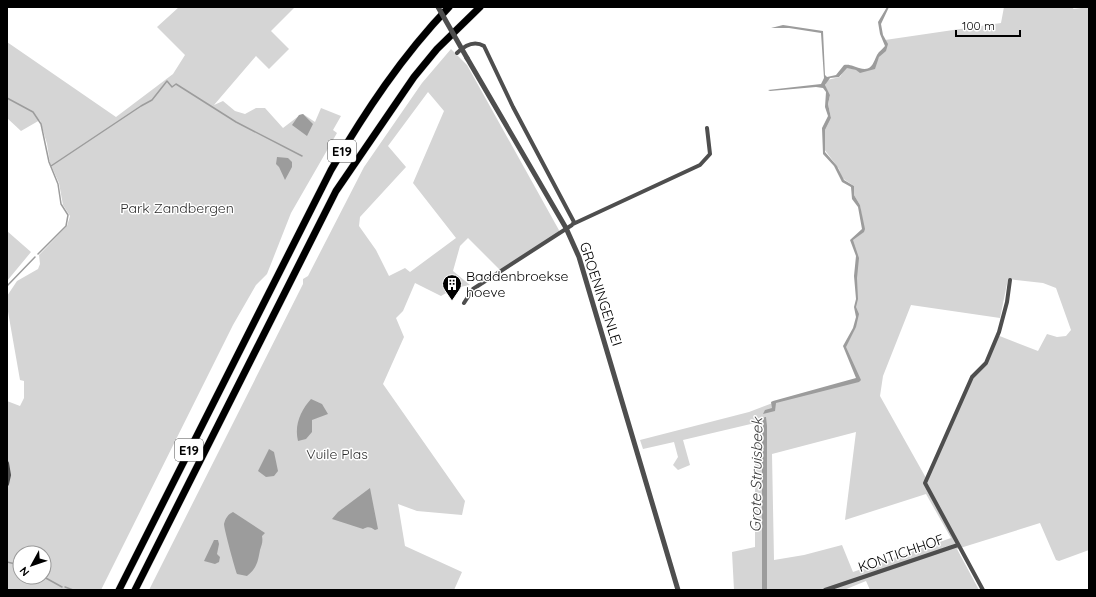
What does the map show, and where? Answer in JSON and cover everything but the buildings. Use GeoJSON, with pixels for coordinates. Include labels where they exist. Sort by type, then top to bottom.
{"type":"FeatureCollection","features":[{"type":"Feature","properties":{"kind":"highway","name":"E19"},"geometry":{"type":"LineString","coordinates":[[119,590],[331,170],[365,114],[406,56],[449,7]]}},
{"type":"Feature","properties":{"kind":"highway","name":"E19"},"geometry":{"type":"LineString","coordinates":[[135,590],[336,191],[414,77],[437,49],[480,7]]}},
{"type":"Feature","properties":{"kind":"street","name":"GROENINGENLEI"},"geometry":{"type":"LineString","coordinates":[[438,7],[566,228],[579,257],[678,590]]}},
{"type":"Feature","properties":{"kind":"street"},"geometry":{"type":"LineString","coordinates":[[457,53],[468,44],[475,43],[484,46],[573,224]]}},
{"type":"Feature","properties":{"kind":"street"},"geometry":{"type":"LineString","coordinates":[[464,303],[473,289],[566,228],[700,165],[710,154],[707,128]]}},
{"type":"Feature","properties":{"kind":"street"},"geometry":{"type":"LineString","coordinates":[[958,545],[925,483],[972,378],[986,363],[999,332],[1007,302],[1010,280]]}},
{"type":"Feature","properties":{"kind":"street"},"geometry":{"type":"LineString","coordinates":[[7,463],[9,475],[7,484]]}},
{"type":"Feature","properties":{"kind":"street","name":"KONTICHHOF"},"geometry":{"type":"LineString","coordinates":[[825,590],[958,545],[983,590]]}},
{"type":"Feature","properties":{"kind":"green space","name":"Park Zandbergen"},"geometry":{"type":"Polygon","coordinates":[[[179,7],[295,7],[271,31],[289,49],[269,69],[256,56],[214,105],[223,101],[235,111],[245,114],[256,108],[265,108],[283,128],[303,114],[315,122],[321,108],[341,116],[333,130],[337,133],[291,213],[267,274],[256,285],[233,325],[101,590],[7,590],[7,401],[20,406],[24,398],[24,381],[20,380],[7,306],[7,296],[17,281],[38,269],[40,264],[39,255],[67,226],[70,216],[63,205],[59,183],[50,163],[47,144],[40,120],[21,131],[7,118],[7,42],[116,117],[173,74],[185,55],[157,27],[179,7]]]}},
{"type":"Feature","properties":{"kind":"green space"},"geometry":{"type":"Polygon","coordinates":[[[1004,7],[1074,7],[1073,9],[1089,7],[1089,550],[1059,561],[1056,560],[1040,523],[957,549],[979,590],[870,590],[866,581],[844,590],[734,590],[732,552],[755,547],[755,423],[683,440],[690,465],[678,470],[673,465],[678,457],[674,442],[643,449],[640,440],[749,412],[778,401],[858,381],[845,347],[854,328],[857,317],[855,307],[857,299],[857,256],[851,240],[864,231],[860,205],[854,195],[854,186],[842,178],[839,169],[824,149],[825,130],[831,118],[828,104],[830,95],[825,86],[827,80],[840,77],[846,67],[857,70],[872,68],[887,44],[885,40],[1001,23],[1004,7]],[[1008,279],[1000,318],[911,305],[883,376],[880,396],[926,478],[972,377],[983,367],[997,335],[1038,351],[1047,334],[1057,337],[1066,336],[1071,330],[1056,288],[1043,283],[1008,279]],[[856,432],[772,454],[774,560],[804,555],[842,545],[853,572],[951,538],[926,494],[845,520],[856,432]]]}},
{"type":"Feature","properties":{"kind":"green space","name":"Vuile Plas"},"geometry":{"type":"Polygon","coordinates":[[[451,49],[467,65],[560,232],[501,271],[468,238],[460,246],[453,271],[470,285],[455,288],[441,296],[415,283],[403,311],[396,318],[404,337],[383,384],[465,501],[462,515],[417,511],[398,504],[405,546],[462,572],[454,590],[149,590],[303,284],[303,279],[308,276],[364,167],[422,83],[451,49]],[[428,92],[388,146],[406,167],[360,217],[359,226],[376,250],[389,276],[405,268],[410,272],[456,238],[413,183],[444,111],[428,92]]]}},
{"type":"Feature","properties":{"kind":"green space"},"geometry":{"type":"Polygon","coordinates":[[[7,231],[31,252],[7,281],[7,231]]]}},
{"type":"Feature","properties":{"kind":"shaded area"},"geometry":{"type":"Polygon","coordinates":[[[887,7],[889,7],[881,24],[883,35],[888,44],[886,51],[879,57],[875,69],[860,73],[856,70],[847,68],[839,77],[830,78],[825,85],[830,95],[828,104],[831,118],[825,130],[825,152],[837,166],[844,180],[854,186],[854,195],[860,205],[865,229],[864,232],[853,240],[859,258],[857,278],[858,299],[856,307],[859,314],[856,327],[846,347],[861,380],[859,382],[776,403],[775,411],[763,414],[765,410],[772,408],[771,402],[773,401],[856,378],[843,346],[853,328],[856,317],[854,307],[856,299],[854,276],[856,256],[850,240],[862,229],[858,207],[852,199],[851,187],[842,182],[834,166],[823,154],[822,128],[828,116],[825,107],[826,92],[823,88],[816,87],[768,90],[821,84],[824,78],[821,33],[789,28],[771,28],[783,25],[823,31],[825,75],[827,77],[836,75],[844,65],[867,69],[873,64],[878,54],[885,46],[880,34],[878,22],[887,7]]]}},
{"type":"Feature","properties":{"kind":"shaded area"},"geometry":{"type":"Polygon","coordinates":[[[303,114],[313,124],[307,136],[292,125],[299,115],[303,114]]]}},
{"type":"Feature","properties":{"kind":"shaded area"},"geometry":{"type":"Polygon","coordinates":[[[277,157],[288,158],[292,162],[292,167],[285,180],[276,164],[277,157]]]}},
{"type":"Feature","properties":{"kind":"shaded area"},"geometry":{"type":"Polygon","coordinates":[[[311,399],[322,404],[328,414],[312,420],[312,432],[306,439],[298,441],[297,429],[299,418],[311,399]]]}},
{"type":"Feature","properties":{"kind":"shaded area"},"geometry":{"type":"Polygon","coordinates":[[[765,417],[767,426],[767,590],[762,590],[762,437],[763,418],[765,417]]]}},
{"type":"Feature","properties":{"kind":"shaded area"},"geometry":{"type":"Polygon","coordinates":[[[269,449],[274,452],[278,471],[274,476],[266,477],[258,471],[269,449]]]}},
{"type":"Feature","properties":{"kind":"shaded area"},"geometry":{"type":"Polygon","coordinates":[[[370,488],[378,529],[375,530],[368,527],[363,529],[332,519],[338,512],[370,488]]]}},
{"type":"Feature","properties":{"kind":"shaded area"},"geometry":{"type":"Polygon","coordinates":[[[233,512],[265,533],[262,536],[262,543],[256,564],[247,576],[237,574],[224,524],[228,515],[233,512]]]}},
{"type":"Feature","properties":{"kind":"shaded area"},"geometry":{"type":"Polygon","coordinates":[[[214,540],[218,540],[219,544],[217,554],[220,557],[219,562],[215,564],[204,561],[214,540]]]}},
{"type":"Feature","properties":{"kind":"waterway"},"geometry":{"type":"LineString","coordinates":[[51,166],[152,100],[167,81],[172,87],[176,84],[236,122],[302,156]]}},
{"type":"Feature","properties":{"kind":"waterway"},"geometry":{"type":"LineString","coordinates":[[7,98],[33,112],[41,124],[49,162],[58,184],[61,204],[68,215],[66,226],[38,254]]}},
{"type":"Feature","properties":{"kind":"waterway"},"geometry":{"type":"LineString","coordinates":[[7,286],[35,257]]}},
{"type":"Feature","properties":{"kind":"waterway"},"geometry":{"type":"LineString","coordinates":[[7,562],[12,563]]}},
{"type":"Feature","properties":{"kind":"waterway"},"geometry":{"type":"LineString","coordinates":[[52,581],[62,587]]}},
{"type":"Feature","properties":{"kind":"waterway"},"geometry":{"type":"LineString","coordinates":[[65,587],[73,590]]}},
{"type":"Feature","properties":{"kind":"place","name":"Baddenbroekse hoeve"},"geometry":{"type":"Point","coordinates":[452,301]}},
{"type":"Feature","properties":{"kind":"water label","name":"Grote Struisbeek"},"geometry":{"type":"Point","coordinates":[756,475]}}]}
